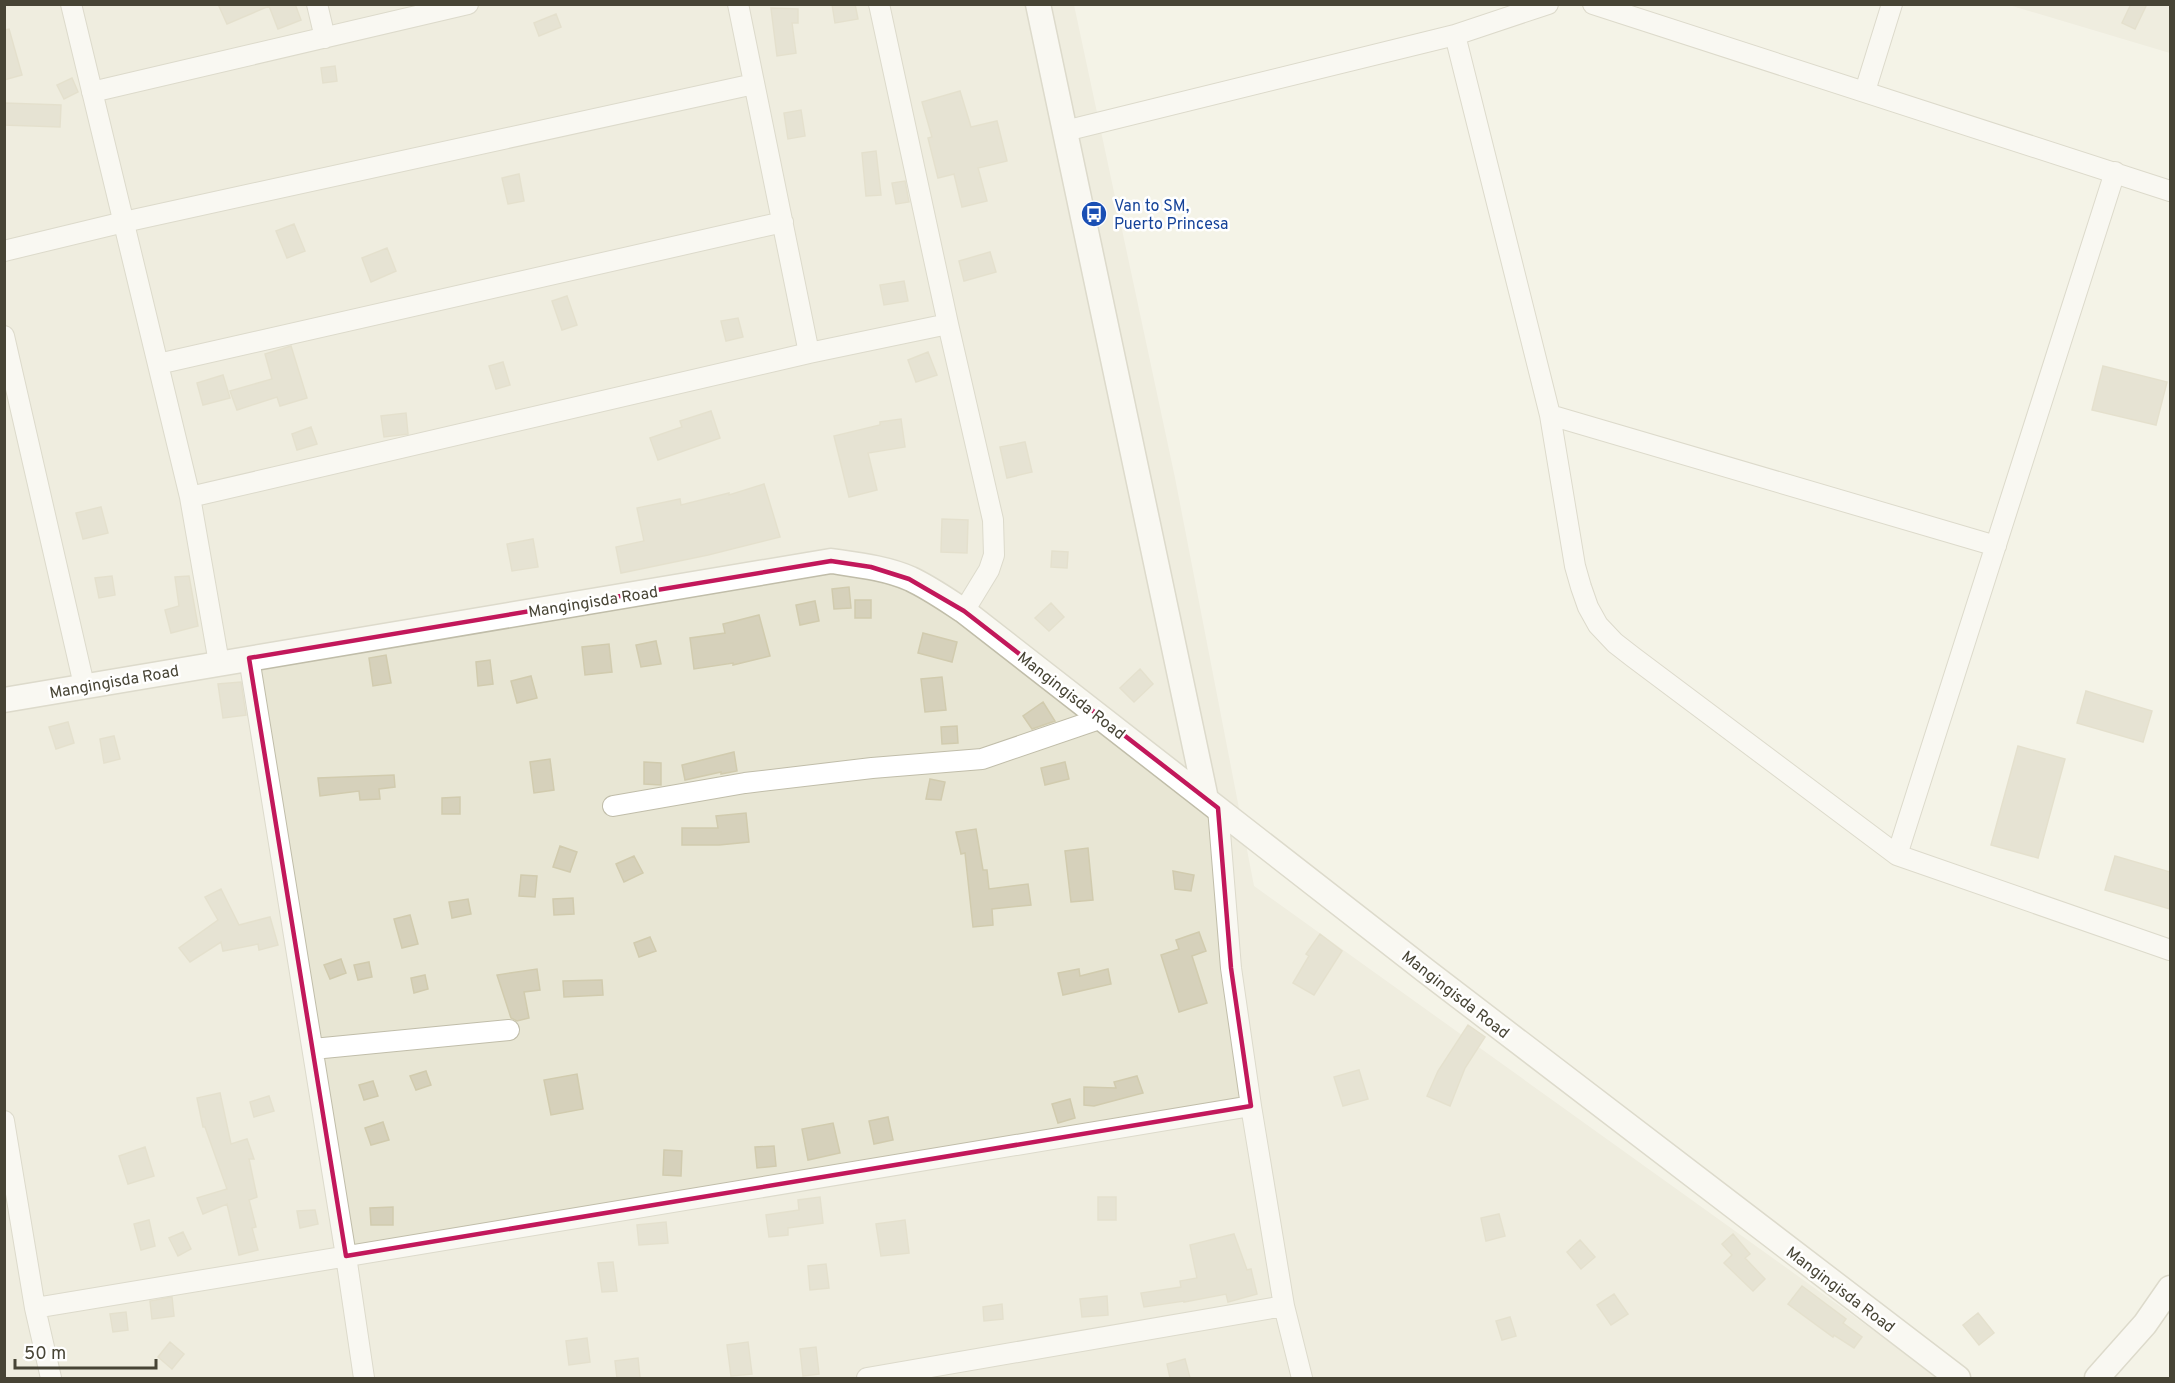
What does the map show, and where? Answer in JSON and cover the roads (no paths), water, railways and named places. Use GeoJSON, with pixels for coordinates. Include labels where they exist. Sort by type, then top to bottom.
{"type":"FeatureCollection","features":[{"type":"Feature","properties":{"kind":"street"},"geometry":{"type":"LineString","coordinates":[[71,4],[190,497],[219,663]]}},
{"type":"Feature","properties":{"kind":"street"},"geometry":{"type":"LineString","coordinates":[[317,4],[325,38]]}},
{"type":"Feature","properties":{"kind":"street"},"geometry":{"type":"LineString","coordinates":[[92,92],[468,4]]}},
{"type":"Feature","properties":{"kind":"street"},"geometry":{"type":"LineString","coordinates":[[738,4],[809,353]]}},
{"type":"Feature","properties":{"kind":"street"},"geometry":{"type":"LineString","coordinates":[[879,4],[993,520],[994,555],[964,611]]}},
{"type":"Feature","properties":{"kind":"street"},"geometry":{"type":"LineString","coordinates":[[1038,4],[1212,804],[1231,968],[1251,1106],[1284,1306],[1302,1378]]}},
{"type":"Feature","properties":{"kind":"street"},"geometry":{"type":"LineString","coordinates":[[1065,132],[1455,35],[1548,4]]}},
{"type":"Feature","properties":{"kind":"street"},"geometry":{"type":"LineString","coordinates":[[1593,4],[2170,191]]}},
{"type":"Feature","properties":{"kind":"street"},"geometry":{"type":"LineString","coordinates":[[1865,92],[1892,4]]}},
{"type":"Feature","properties":{"kind":"street"},"geometry":{"type":"LineString","coordinates":[[1455,35],[1550,415],[1575,566],[1588,608],[1598,625],[1615,643],[1633,657],[1897,855],[2170,950]]}},
{"type":"Feature","properties":{"kind":"street"},"geometry":{"type":"LineString","coordinates":[[4,251],[124,222],[754,84]]}},
{"type":"Feature","properties":{"kind":"street"},"geometry":{"type":"LineString","coordinates":[[1897,855],[2115,172]]}},
{"type":"Feature","properties":{"kind":"street"},"geometry":{"type":"LineString","coordinates":[[158,364],[783,222]]}},
{"type":"Feature","properties":{"kind":"street"},"geometry":{"type":"LineString","coordinates":[[190,497],[809,353],[948,324]]}},
{"type":"Feature","properties":{"kind":"street"},"geometry":{"type":"LineString","coordinates":[[4,336],[84,685]]}},
{"type":"Feature","properties":{"kind":"street"},"geometry":{"type":"LineString","coordinates":[[1550,415],[1995,546]]}},
{"type":"Feature","properties":{"kind":"street","name":"Mangingisda Road"},"geometry":{"type":"LineString","coordinates":[[4,700],[831,561],[872,567],[909,579],[935,592],[964,611],[1426,971],[1958,1378]]}},
{"type":"Feature","properties":{"kind":"street"},"geometry":{"type":"LineString","coordinates":[[249,658],[364,1378]]}},
{"type":"Feature","properties":{"kind":"street"},"geometry":{"type":"LineString","coordinates":[[613,806],[745,783],[872,768],[982,759],[1102,718]]}},
{"type":"Feature","properties":{"kind":"street"},"geometry":{"type":"LineString","coordinates":[[313,1049],[509,1030]]}},
{"type":"Feature","properties":{"kind":"street"},"geometry":{"type":"LineString","coordinates":[[35,1308],[1251,1106]]}},
{"type":"Feature","properties":{"kind":"street"},"geometry":{"type":"LineString","coordinates":[[4,1121],[35,1308],[51,1378]]}},
{"type":"Feature","properties":{"kind":"street"},"geometry":{"type":"LineString","coordinates":[[2097,1378],[2145,1324],[2170,1288]]}},
{"type":"Feature","properties":{"kind":"street"},"geometry":{"type":"LineString","coordinates":[[867,1378],[1284,1306]]}},
{"type":"Feature","properties":{"kind":"place","name":"Van to SM, Puerto Princesa"},"geometry":{"type":"Point","coordinates":[1094,214]}}]}
